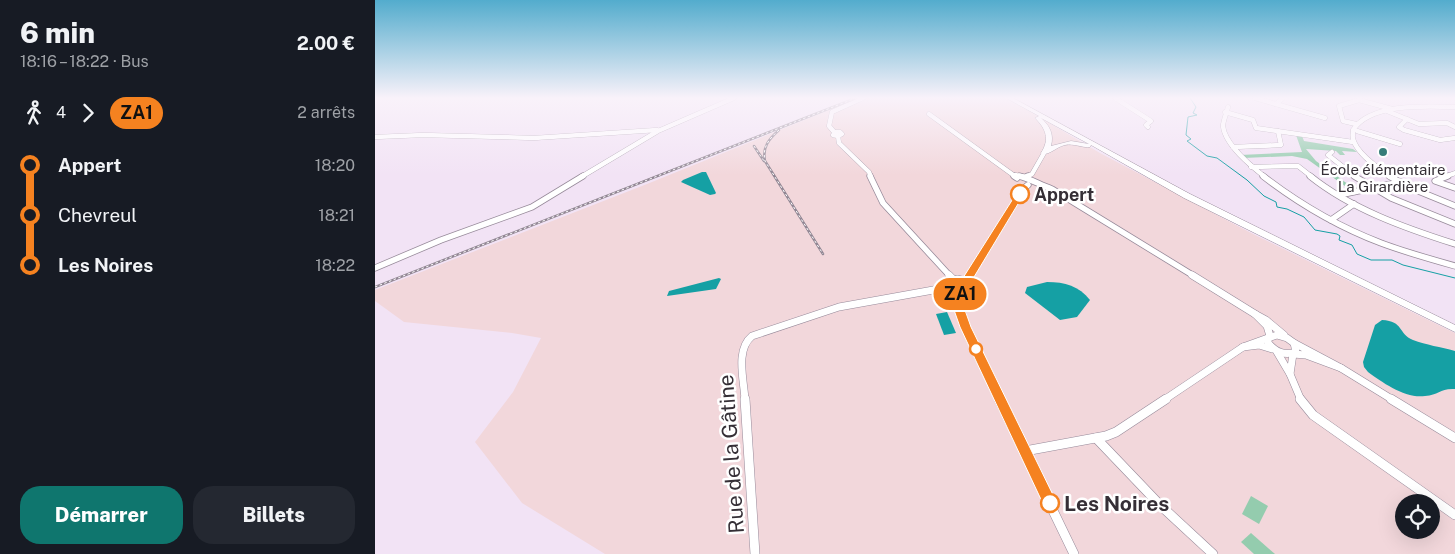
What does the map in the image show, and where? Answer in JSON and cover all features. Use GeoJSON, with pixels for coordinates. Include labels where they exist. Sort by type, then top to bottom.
{"type":"FeatureCollection","features":[{"type":"Feature","properties":{"kind":"highway"},"geometry":{"type":"LineString","coordinates":[[1044,153],[1050,138],[1045,124]]}},
{"type":"Feature","properties":{"kind":"highway"},"geometry":{"type":"LineString","coordinates":[[1056,124],[1128,164],[1281,244],[1455,330]]}},
{"type":"Feature","properties":{"kind":"highway"},"geometry":{"type":"LineString","coordinates":[[1062,124],[1207,202],[1455,325]]}},
{"type":"Feature","properties":{"kind":"highway"},"geometry":{"type":"LineString","coordinates":[[1044,153],[1052,146],[1079,144],[1128,164]]}},
{"type":"Feature","properties":{"kind":"street"},"geometry":{"type":"LineString","coordinates":[[375,268],[441,240],[532,207],[658,130],[673,124]]}},
{"type":"Feature","properties":{"kind":"street"},"geometry":{"type":"LineString","coordinates":[[829,124],[829,126],[837,135],[839,143],[869,172],[875,191],[883,203],[954,280],[966,281]]}},
{"type":"Feature","properties":{"kind":"street"},"geometry":{"type":"LineString","coordinates":[[943,124],[1015,175],[1028,182],[1052,189],[1266,320],[1294,343],[1341,368],[1455,438]]}},
{"type":"Feature","properties":{"kind":"street"},"geometry":{"type":"LineString","coordinates":[[1147,124],[1146,125],[1148,127]]}},
{"type":"Feature","properties":{"kind":"street"},"geometry":{"type":"LineString","coordinates":[[1225,124],[1225,128],[1233,147],[1239,156],[1289,195],[1331,220],[1378,242],[1455,266]]}},
{"type":"Feature","properties":{"kind":"street"},"geometry":{"type":"LineString","coordinates":[[1255,124],[1257,130],[1278,131],[1353,142],[1369,161],[1401,182],[1455,206]]}},
{"type":"Feature","properties":{"kind":"street"},"geometry":{"type":"LineString","coordinates":[[1353,142],[1356,124]]}},
{"type":"Feature","properties":{"kind":"street"},"geometry":{"type":"LineString","coordinates":[[1401,124],[1399,126],[1404,130],[1440,140],[1455,138]]}},
{"type":"Feature","properties":{"kind":"street"},"geometry":{"type":"LineString","coordinates":[[1420,124],[1437,124]]}},
{"type":"Feature","properties":{"kind":"street"},"geometry":{"type":"LineString","coordinates":[[375,136],[423,135],[534,138],[658,130]]}},
{"type":"Feature","properties":{"kind":"street"},"geometry":{"type":"LineString","coordinates":[[1233,147],[1281,145],[1278,131]]}},
{"type":"Feature","properties":{"kind":"street"},"geometry":{"type":"LineString","coordinates":[[1354,131],[1400,144]]}},
{"type":"Feature","properties":{"kind":"street"},"geometry":{"type":"LineString","coordinates":[[1332,152],[1328,155],[1339,165],[1373,188],[1410,207],[1455,224]]}},
{"type":"Feature","properties":{"kind":"street"},"geometry":{"type":"LineString","coordinates":[[966,281],[973,273],[1044,153]]}},
{"type":"Feature","properties":{"kind":"street"},"geometry":{"type":"LineString","coordinates":[[1251,167],[1298,166],[1339,196],[1354,204],[1398,224],[1455,244]]}},
{"type":"Feature","properties":{"kind":"street"},"geometry":{"type":"LineString","coordinates":[[1455,173],[1435,181],[1455,188]]}},
{"type":"Feature","properties":{"kind":"street"},"geometry":{"type":"LineString","coordinates":[[1339,196],[1401,182]]}},
{"type":"Feature","properties":{"kind":"street"},"geometry":{"type":"LineString","coordinates":[[1331,220],[1354,204]]}},
{"type":"Feature","properties":{"kind":"street"},"geometry":{"type":"LineString","coordinates":[[954,280],[950,283],[949,287],[954,291],[960,292],[969,288],[966,281]]}},
{"type":"Feature","properties":{"kind":"street","name":"Rue de la Gâtine"},"geometry":{"type":"LineString","coordinates":[[755,554],[742,351],[745,342],[752,336],[839,306],[949,287]]}},
{"type":"Feature","properties":{"kind":"street"},"geometry":{"type":"LineString","coordinates":[[960,292],[962,319],[1073,554]]}},
{"type":"Feature","properties":{"kind":"street"},"geometry":{"type":"LineString","coordinates":[[1255,314],[1270,330],[1268,343],[1275,350],[1290,374],[1295,392],[1301,403],[1313,415],[1455,514]]}},
{"type":"Feature","properties":{"kind":"street"},"geometry":{"type":"LineString","coordinates":[[1025,451],[1095,438],[1116,432],[1247,344],[1277,335],[1287,338]]}},
{"type":"Feature","properties":{"kind":"street"},"geometry":{"type":"LineString","coordinates":[[1290,374],[1293,354],[1297,349],[1294,343]]}},
{"type":"Feature","properties":{"kind":"street"},"geometry":{"type":"LineString","coordinates":[[1243,347],[1259,346],[1285,354],[1306,355],[1341,368]]}},
{"type":"Feature","properties":{"kind":"street"},"geometry":{"type":"LineString","coordinates":[[1095,438],[1160,505],[1213,554]]}},
{"type":"Feature","properties":{"kind":"shaded area"},"geometry":{"type":"Polygon","coordinates":[[[795,124],[1051,124],[1100,153],[1253,234],[1455,333],[1455,554],[605,554],[522,503],[475,442],[513,392],[541,338],[512,333],[404,322],[375,301],[375,290],[795,124]]]}},
{"type":"Feature","properties":{"kind":"green space"},"geometry":{"type":"Polygon","coordinates":[[[1296,135],[1302,136],[1304,141],[1353,149],[1357,152],[1342,151],[1345,155],[1340,155],[1336,151],[1306,149],[1316,161],[1356,190],[1352,191],[1307,159],[1292,156],[1243,158],[1240,155],[1302,152],[1296,135]]]}},
{"type":"Feature","properties":{"kind":"green space"},"geometry":{"type":"Polygon","coordinates":[[[1251,496],[1268,506],[1259,524],[1242,514],[1251,496]]]}},
{"type":"Feature","properties":{"kind":"green space"},"geometry":{"type":"Polygon","coordinates":[[[1251,533],[1275,554],[1254,554],[1241,542],[1251,533]]]}},
{"type":"Feature","properties":{"kind":"water"},"geometry":{"type":"Polygon","coordinates":[[[706,172],[715,194],[710,195],[681,182],[706,172]]]}},
{"type":"Feature","properties":{"kind":"water"},"geometry":{"type":"Polygon","coordinates":[[[721,279],[716,289],[667,296],[669,291],[721,279]]]}},
{"type":"Feature","properties":{"kind":"water"},"geometry":{"type":"Polygon","coordinates":[[[1047,282],[1060,283],[1076,288],[1090,300],[1077,317],[1060,320],[1025,293],[1027,287],[1047,282]]]}},
{"type":"Feature","properties":{"kind":"water"},"geometry":{"type":"Polygon","coordinates":[[[947,312],[956,333],[944,335],[936,314],[947,312]]]}},
{"type":"Feature","properties":{"kind":"water"},"geometry":{"type":"Polygon","coordinates":[[[1382,320],[1398,325],[1413,340],[1455,351],[1455,389],[1430,395],[1410,395],[1388,385],[1368,372],[1363,362],[1375,325],[1382,320]]]}},
{"type":"Feature","properties":{"kind":"waterway"},"geometry":{"type":"LineString","coordinates":[[1187,124],[1186,135],[1191,139],[1187,141],[1207,156],[1217,158],[1247,180],[1264,196],[1276,202],[1277,207],[1287,209],[1304,217],[1315,230],[1337,234],[1340,236],[1339,240],[1352,245],[1357,254],[1371,260],[1392,260],[1403,265],[1455,278]]}},
{"type":"Feature","properties":{"kind":"railway"},"geometry":{"type":"LineString","coordinates":[[375,287],[790,124]]}},
{"type":"Feature","properties":{"kind":"railway"},"geometry":{"type":"LineString","coordinates":[[779,130],[765,147],[765,161],[823,254]]}},
{"type":"Feature","properties":{"kind":"railway"},"geometry":{"type":"LineString","coordinates":[[754,146],[764,161]]}},
{"type":"Feature","properties":{"kind":"bus line","name":"ZA1"},"geometry":{"type":"LineString","coordinates":[[1020,194],[973,273],[966,281],[969,284],[969,288],[966,291],[960,292],[959,304],[965,327],[1050,503]]}},
{"type":"Feature","properties":{"kind":"place","name":"École élémentaire La Girardière"},"geometry":{"type":"Point","coordinates":[1383,152]}},
{"type":"Feature","properties":{"kind":"place","name":"Appert"},"geometry":{"type":"Point","coordinates":[1020,194]}},
{"type":"Feature","properties":{"kind":"place","name":"Les Noires"},"geometry":{"type":"Point","coordinates":[1050,503]}}]}
